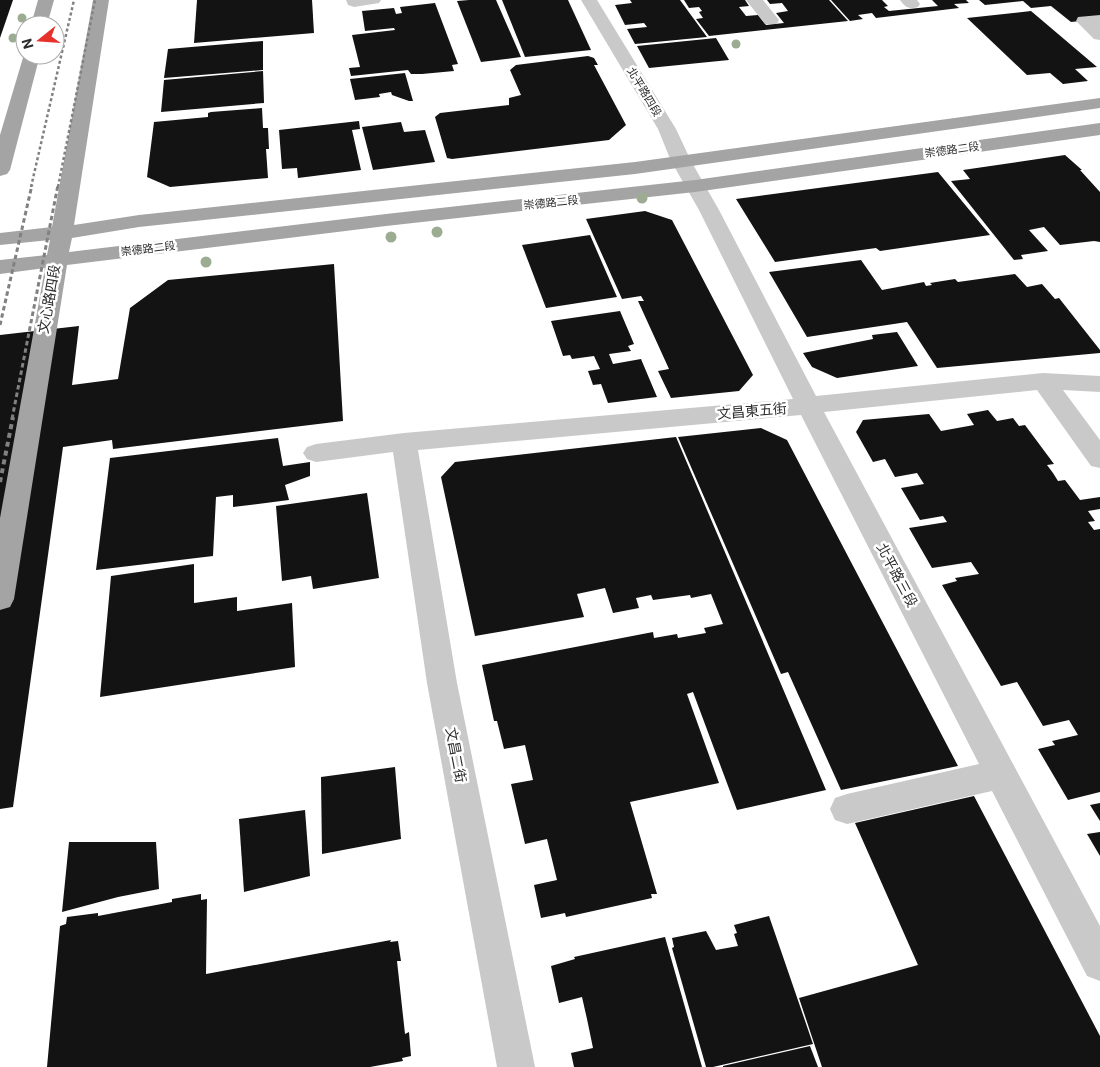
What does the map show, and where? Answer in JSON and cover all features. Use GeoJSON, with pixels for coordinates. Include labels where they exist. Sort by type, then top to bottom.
{"type":"FeatureCollection","features":[{"type":"Feature","properties":{"kind":"main road"},"geometry":{"type":"LineString","coordinates":[[42,15],[46,0]]}},
{"type":"Feature","properties":{"kind":"main road","name":"文心路四段"},"geometry":{"type":"LineString","coordinates":[[0,599],[100,0]]}},
{"type":"Feature","properties":{"kind":"main road"},"geometry":{"type":"LineString","coordinates":[[0,170],[28,65]]}},
{"type":"Feature","properties":{"kind":"main road","name":"崇德路二段"},"geometry":{"type":"LineString","coordinates":[[0,239],[139,221],[635,168],[1100,103]]}},
{"type":"Feature","properties":{"kind":"main road","name":"崇德路二段"},"geometry":{"type":"LineString","coordinates":[[0,268],[386,220],[695,186],[1100,129]]}},
{"type":"Feature","properties":{"kind":"street"},"geometry":{"type":"LineString","coordinates":[[354,1],[374,0]]}},
{"type":"Feature","properties":{"kind":"street","name":"北平路四段"},"geometry":{"type":"LineString","coordinates":[[589,0],[666,129],[695,186]]}},
{"type":"Feature","properties":{"kind":"street"},"geometry":{"type":"LineString","coordinates":[[754,0],[771,20]]}},
{"type":"Feature","properties":{"kind":"street"},"geometry":{"type":"LineString","coordinates":[[1100,20],[1084,21],[1100,34]]}},
{"type":"Feature","properties":{"kind":"street","name":"北平路三段"},"geometry":{"type":"LineString","coordinates":[[695,186],[1100,963]]}},
{"type":"Feature","properties":{"kind":"street"},"geometry":{"type":"LineString","coordinates":[[1043,381],[1100,459]]}},
{"type":"Feature","properties":{"kind":"street","name":"文昌東五街"},"geometry":{"type":"LineString","coordinates":[[316,453],[404,442],[808,405],[1043,381],[1100,384]]}},
{"type":"Feature","properties":{"kind":"street","name":"文昌二街"},"geometry":{"type":"LineString","coordinates":[[404,442],[442,683],[516,1067]]}},
{"type":"Feature","properties":{"kind":"street"},"geometry":{"type":"LineString","coordinates":[[847,809],[1001,774]]}},
{"type":"Feature","properties":{"kind":"building"},"geometry":{"type":"Polygon","coordinates":[[[0,0],[13,0],[0,38],[0,0]]]}},
{"type":"Feature","properties":{"kind":"building"},"geometry":{"type":"Polygon","coordinates":[[[197,0],[312,0],[314,33],[194,43],[197,0]]]}},
{"type":"Feature","properties":{"kind":"building"},"geometry":{"type":"Polygon","coordinates":[[[496,0],[521,57],[481,62],[457,1],[496,0]]]}},
{"type":"Feature","properties":{"kind":"building"},"geometry":{"type":"Polygon","coordinates":[[[502,0],[568,0],[591,50],[525,57],[502,0]]]}},
{"type":"Feature","properties":{"kind":"building"},"geometry":{"type":"Polygon","coordinates":[[[630,0],[680,0],[707,37],[635,44],[627,29],[647,27],[644,23],[625,25],[615,5],[632,3],[630,0]]]}},
{"type":"Feature","properties":{"kind":"building"},"geometry":{"type":"Polygon","coordinates":[[[684,0],[745,0],[749,6],[739,7],[746,16],[758,15],[766,25],[784,23],[776,13],[788,11],[782,3],[770,4],[767,0],[829,0],[848,21],[709,36],[696,19],[703,18],[699,12],[702,11],[699,7],[689,8],[684,0]]]}},
{"type":"Feature","properties":{"kind":"building"},"geometry":{"type":"Polygon","coordinates":[[[831,0],[882,0],[888,6],[884,7],[889,11],[938,6],[932,0],[966,0],[969,3],[954,4],[959,8],[876,18],[872,13],[858,15],[863,19],[850,21],[831,0]]]}},
{"type":"Feature","properties":{"kind":"building"},"geometry":{"type":"Polygon","coordinates":[[[979,0],[1100,0],[1100,19],[1071,22],[1051,6],[1031,8],[1023,1],[985,5],[979,0]]]}},
{"type":"Feature","properties":{"kind":"building"},"geometry":{"type":"Polygon","coordinates":[[[435,3],[458,64],[452,65],[454,71],[411,74],[408,70],[351,76],[349,68],[360,67],[352,35],[395,30],[394,28],[365,31],[362,11],[394,8],[396,14],[402,13],[400,7],[435,3]]]}},
{"type":"Feature","properties":{"kind":"building"},"geometry":{"type":"Polygon","coordinates":[[[1031,11],[1097,67],[1075,69],[1088,81],[1063,84],[1050,73],[1027,75],[967,18],[1031,11]]]}},
{"type":"Feature","properties":{"kind":"building"},"geometry":{"type":"Polygon","coordinates":[[[716,38],[729,60],[649,68],[637,46],[716,38]]]}},
{"type":"Feature","properties":{"kind":"building"},"geometry":{"type":"Polygon","coordinates":[[[263,41],[263,70],[164,78],[168,49],[263,41]]]}},
{"type":"Feature","properties":{"kind":"building"},"geometry":{"type":"Polygon","coordinates":[[[588,56],[594,58],[598,65],[594,65],[626,125],[609,140],[452,159],[447,158],[435,117],[440,113],[509,105],[509,98],[521,95],[510,70],[516,65],[588,56]]]}},
{"type":"Feature","properties":{"kind":"building"},"geometry":{"type":"Polygon","coordinates":[[[263,71],[264,103],[161,112],[164,80],[263,71]]]}},
{"type":"Feature","properties":{"kind":"building"},"geometry":{"type":"Polygon","coordinates":[[[405,73],[413,101],[392,95],[391,92],[379,94],[380,97],[355,100],[350,79],[405,73]]]}},
{"type":"Feature","properties":{"kind":"building"},"geometry":{"type":"Polygon","coordinates":[[[262,108],[263,128],[268,128],[269,149],[266,149],[268,178],[170,187],[147,177],[154,122],[208,117],[208,113],[211,112],[262,108]]]}},
{"type":"Feature","properties":{"kind":"building"},"geometry":{"type":"Polygon","coordinates":[[[359,121],[360,129],[352,130],[361,170],[298,178],[297,168],[282,169],[279,130],[359,121]]]}},
{"type":"Feature","properties":{"kind":"building"},"geometry":{"type":"Polygon","coordinates":[[[401,122],[404,132],[425,130],[435,162],[373,170],[362,127],[401,122]]]}},
{"type":"Feature","properties":{"kind":"building"},"geometry":{"type":"Polygon","coordinates":[[[1065,155],[1082,170],[1080,170],[1100,192],[1100,242],[1060,245],[1044,227],[1029,230],[1048,251],[1021,255],[1023,259],[1014,260],[951,181],[970,179],[963,170],[1065,155]]]}},
{"type":"Feature","properties":{"kind":"building"},"geometry":{"type":"Polygon","coordinates":[[[938,172],[990,235],[880,251],[876,248],[775,262],[736,199],[938,172]]]}},
{"type":"Feature","properties":{"kind":"building"},"geometry":{"type":"Polygon","coordinates":[[[645,211],[672,220],[753,375],[739,391],[671,398],[658,371],[669,369],[638,301],[644,301],[641,296],[622,299],[586,219],[645,211]]]}},
{"type":"Feature","properties":{"kind":"building"},"geometry":{"type":"Polygon","coordinates":[[[590,235],[617,297],[546,308],[522,245],[590,235]]]}},
{"type":"Feature","properties":{"kind":"building"},"geometry":{"type":"Polygon","coordinates":[[[861,260],[882,290],[924,282],[926,286],[932,285],[930,283],[955,279],[958,282],[1015,274],[1027,287],[1042,284],[1055,299],[1059,298],[1100,350],[1100,353],[937,368],[907,322],[807,337],[769,272],[861,260]]]}},
{"type":"Feature","properties":{"kind":"building"},"geometry":{"type":"Polygon","coordinates":[[[334,264],[343,421],[113,449],[112,440],[63,447],[13,807],[0,809],[0,335],[79,326],[72,385],[118,379],[130,308],[168,280],[334,264]]]}},
{"type":"Feature","properties":{"kind":"building"},"geometry":{"type":"Polygon","coordinates":[[[620,311],[634,344],[628,346],[631,351],[609,354],[613,364],[641,359],[657,397],[608,403],[601,384],[593,385],[588,371],[600,369],[594,356],[572,359],[570,355],[563,356],[551,321],[620,311]]]}},
{"type":"Feature","properties":{"kind":"building"},"geometry":{"type":"Polygon","coordinates":[[[897,332],[918,366],[837,378],[812,367],[803,353],[873,339],[872,335],[897,332]]]}},
{"type":"Feature","properties":{"kind":"building"},"geometry":{"type":"Polygon","coordinates":[[[988,410],[997,421],[1013,418],[1019,426],[1025,425],[1054,464],[1047,465],[1058,481],[1065,480],[1080,500],[1100,497],[1100,509],[1088,511],[1095,521],[1088,522],[1094,530],[1100,529],[1100,792],[1068,800],[1038,749],[1055,745],[1052,741],[1078,735],[1069,720],[1043,726],[1017,682],[1001,686],[942,585],[957,581],[955,578],[979,574],[971,562],[932,568],[909,528],[947,522],[943,516],[920,520],[901,488],[924,484],[917,473],[895,477],[885,459],[873,462],[856,432],[863,420],[929,414],[941,431],[974,425],[967,414],[988,410]]]}},
{"type":"Feature","properties":{"kind":"building"},"geometry":{"type":"Polygon","coordinates":[[[761,428],[787,440],[958,766],[841,790],[788,672],[781,674],[678,437],[761,428]]]}},
{"type":"Feature","properties":{"kind":"building"},"geometry":{"type":"Polygon","coordinates":[[[676,437],[826,790],[737,810],[693,692],[687,694],[719,783],[630,802],[657,894],[651,894],[652,898],[566,917],[565,913],[541,918],[534,885],[557,880],[547,839],[525,844],[511,784],[533,780],[525,745],[504,749],[497,721],[494,721],[482,665],[653,632],[654,638],[677,634],[678,638],[706,633],[704,628],[723,624],[711,594],[691,598],[690,595],[653,600],[651,595],[636,598],[639,608],[613,613],[605,588],[577,594],[584,617],[475,636],[441,477],[455,462],[676,437]]]}},
{"type":"Feature","properties":{"kind":"building"},"geometry":{"type":"Polygon","coordinates":[[[278,438],[283,466],[310,462],[310,476],[285,485],[289,500],[233,507],[233,495],[216,497],[213,556],[96,570],[110,458],[278,438]]]}},
{"type":"Feature","properties":{"kind":"building"},"geometry":{"type":"Polygon","coordinates":[[[367,493],[379,578],[313,589],[311,576],[282,581],[276,506],[367,493]]]}},
{"type":"Feature","properties":{"kind":"building"},"geometry":{"type":"Polygon","coordinates":[[[194,564],[194,603],[237,597],[237,611],[292,603],[295,667],[100,697],[111,576],[194,564]]]}},
{"type":"Feature","properties":{"kind":"building"},"geometry":{"type":"Polygon","coordinates":[[[395,767],[401,839],[322,854],[321,777],[395,767]]]}},
{"type":"Feature","properties":{"kind":"building"},"geometry":{"type":"Polygon","coordinates":[[[974,796],[1100,1036],[1100,1067],[822,1067],[799,998],[918,965],[855,823],[974,796]]]}},
{"type":"Feature","properties":{"kind":"building"},"geometry":{"type":"Polygon","coordinates":[[[1100,803],[1100,821],[1090,805],[1100,803]]]}},
{"type":"Feature","properties":{"kind":"building"},"geometry":{"type":"Polygon","coordinates":[[[305,810],[310,876],[244,892],[239,819],[305,810]]]}},
{"type":"Feature","properties":{"kind":"building"},"geometry":{"type":"Polygon","coordinates":[[[1100,832],[1100,856],[1087,834],[1100,832]]]}},
{"type":"Feature","properties":{"kind":"building"},"geometry":{"type":"Polygon","coordinates":[[[69,842],[156,842],[159,889],[118,897],[62,912],[69,842]]]}},
{"type":"Feature","properties":{"kind":"building"},"geometry":{"type":"Polygon","coordinates":[[[201,894],[201,900],[207,899],[206,974],[391,940],[390,942],[398,941],[401,961],[397,961],[405,1034],[409,1032],[411,1056],[402,1058],[403,1061],[370,1067],[47,1067],[60,926],[66,924],[67,917],[98,913],[98,916],[172,902],[172,899],[201,894]]]}},
{"type":"Feature","properties":{"kind":"building"},"geometry":{"type":"Polygon","coordinates":[[[769,916],[813,1044],[706,1067],[672,948],[674,947],[672,938],[706,931],[716,950],[738,946],[734,934],[737,933],[734,925],[769,916]]]}},
{"type":"Feature","properties":{"kind":"building"},"geometry":{"type":"Polygon","coordinates":[[[665,937],[702,1067],[574,1067],[571,1053],[593,1048],[582,997],[559,1003],[551,966],[575,959],[574,957],[665,937]]]}},
{"type":"Feature","properties":{"kind":"building"},"geometry":{"type":"Polygon","coordinates":[[[810,1046],[818,1067],[723,1067],[723,1066],[810,1046]]]}},
{"type":"Feature","properties":{"kind":"railway"},"geometry":{"type":"LineString","coordinates":[[31,187],[74,0]]}},
{"type":"Feature","properties":{"kind":"railway"},"geometry":{"type":"LineString","coordinates":[[58,187],[95,0]]}},
{"type":"Feature","properties":{"kind":"railway"},"geometry":{"type":"LineString","coordinates":[[0,325],[32,185]]}},
{"type":"Feature","properties":{"kind":"railway"},"geometry":{"type":"LineString","coordinates":[[12,419],[58,185]]}},
{"type":"Feature","properties":{"kind":"railway"},"geometry":{"type":"LineString","coordinates":[[0,482],[13,417]]}}]}
